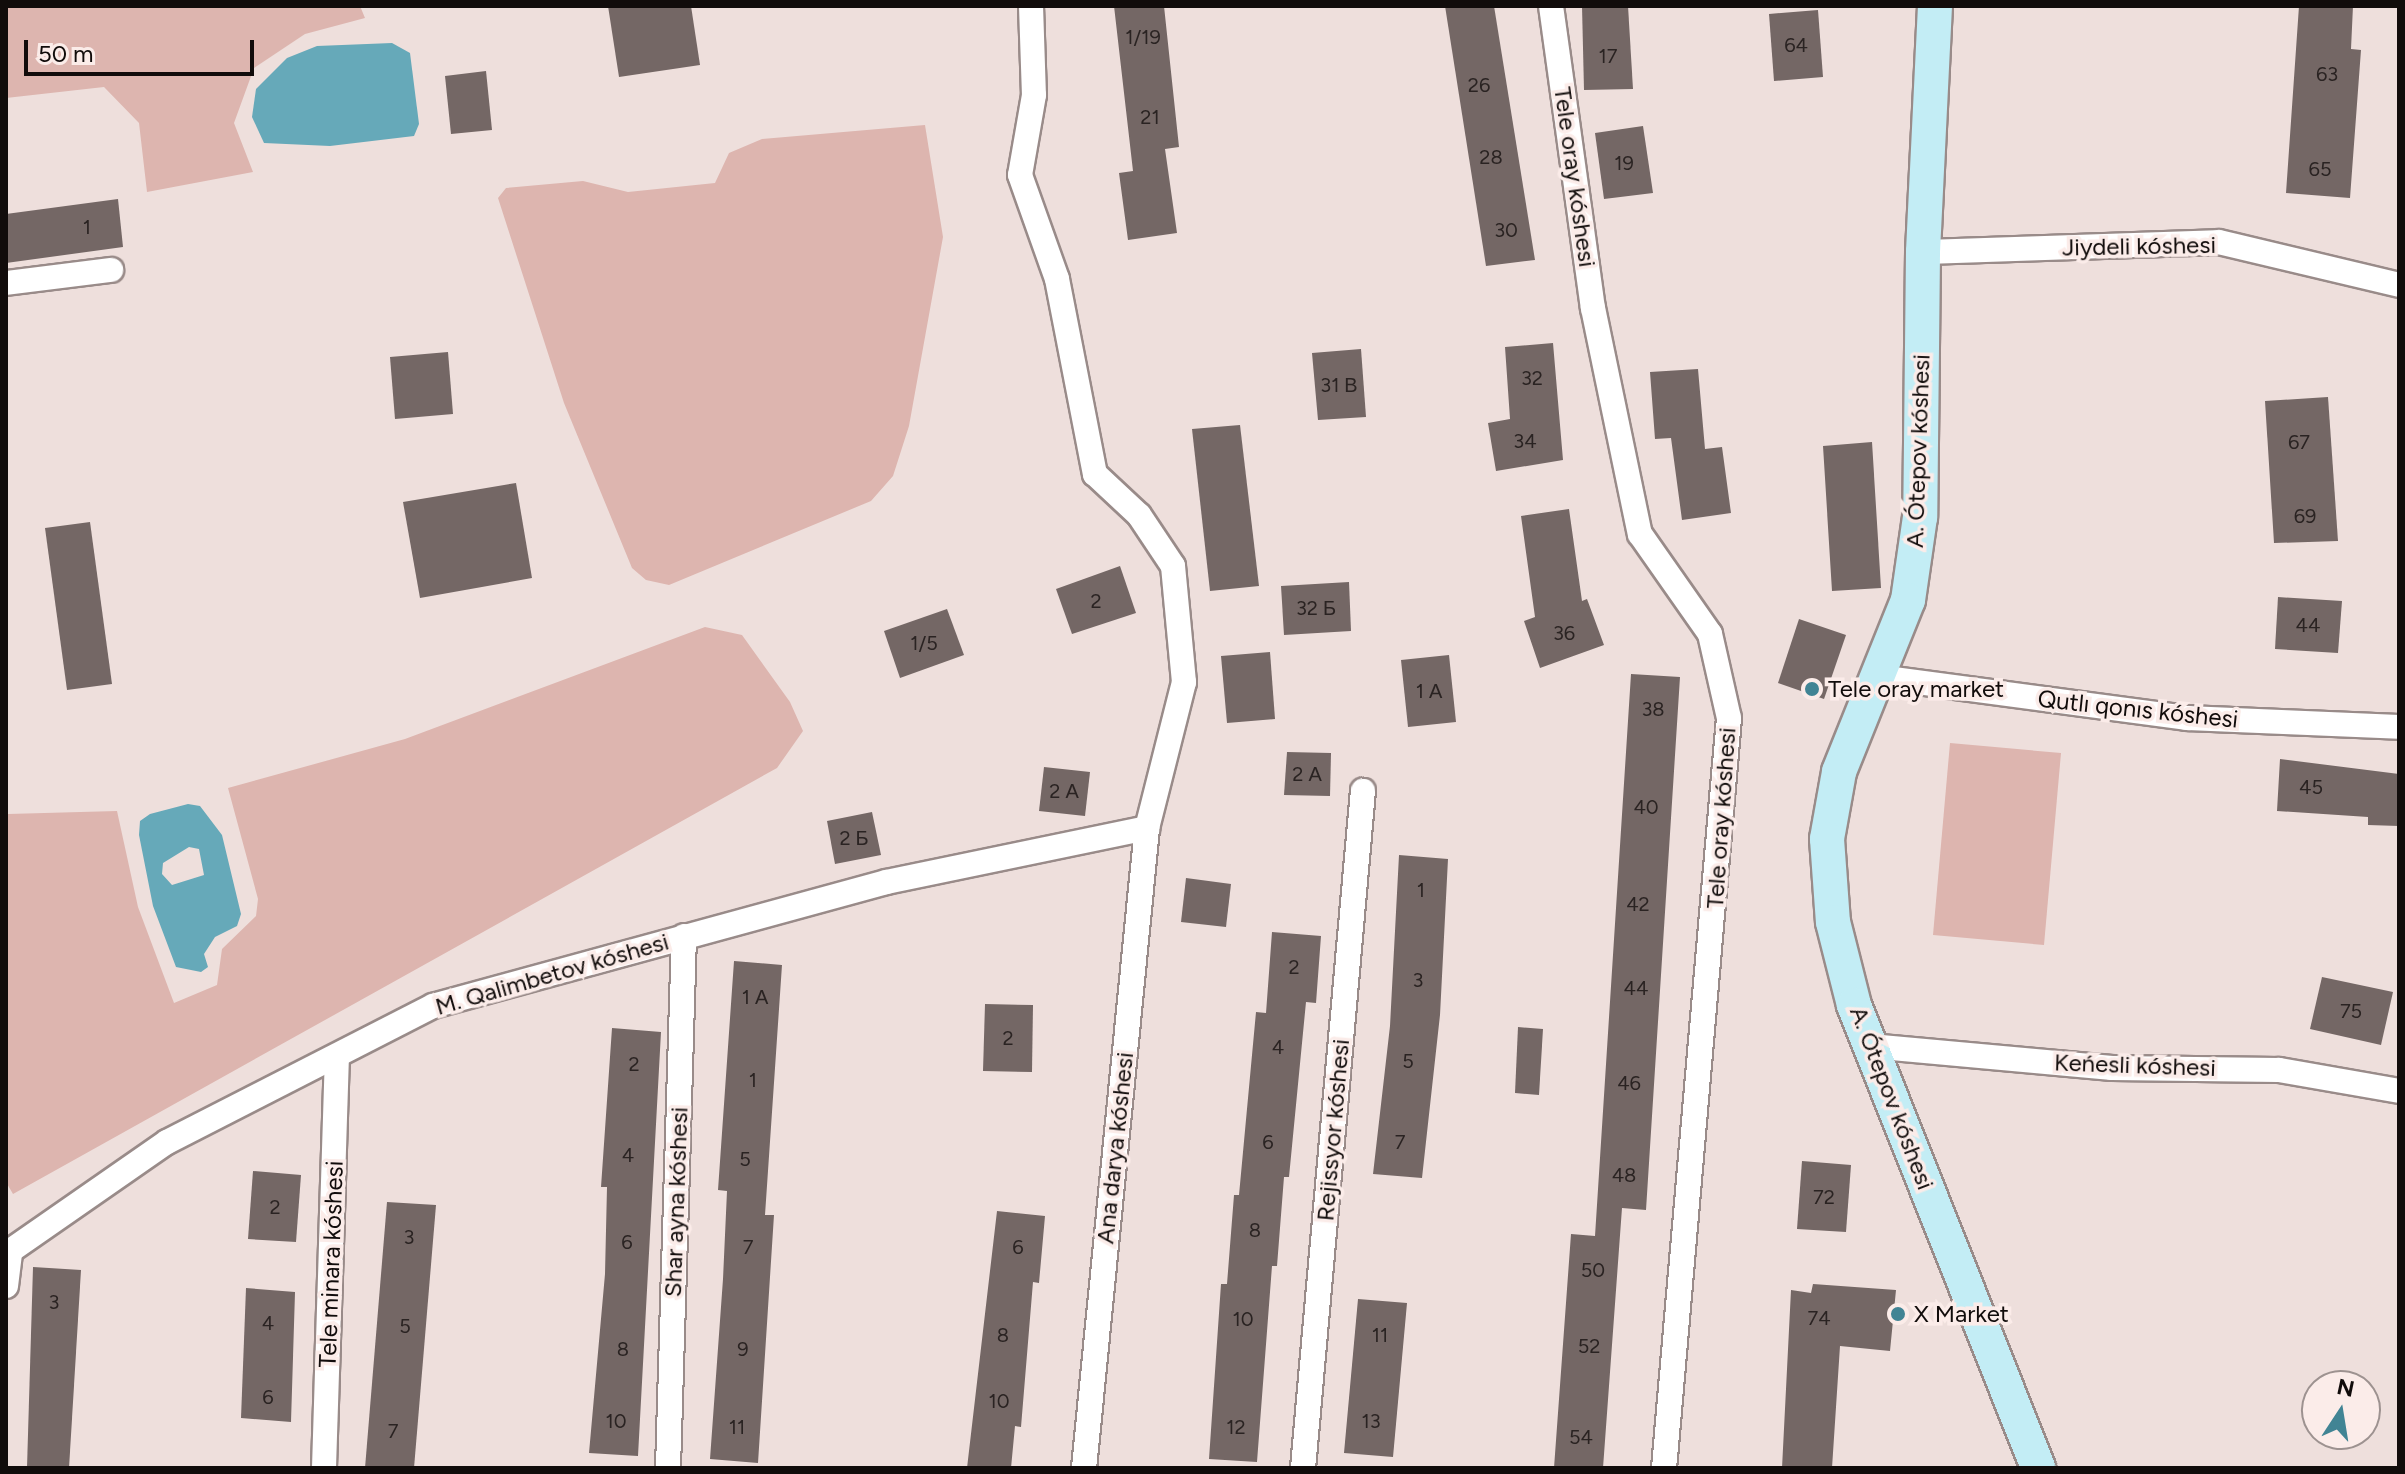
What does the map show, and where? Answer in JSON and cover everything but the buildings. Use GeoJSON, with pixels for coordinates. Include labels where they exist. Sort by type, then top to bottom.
{"type":"FeatureCollection","features":[{"type":"Feature","properties":{"kind":"street","name":"Ana darya kóshesi"},"geometry":{"type":"LineString","coordinates":[[1031,6],[1034,95],[1020,175],[1057,279],[1095,474],[1139,515],[1173,566],[1184,682],[1147,828],[1084,1468]]}},
{"type":"Feature","properties":{"kind":"street","name":"Tele oray kóshesi"},"geometry":{"type":"LineString","coordinates":[[1551,6],[1593,308],[1640,534],[1710,634],[1729,718],[1664,1468]]}},
{"type":"Feature","properties":{"kind":"street","name":"A. Ótepov kóshesi"},"geometry":{"type":"LineString","coordinates":[[1935,6],[1923,252],[1920,517],[1908,600],[1839,772],[1827,839],[1833,922],[1870,1046],[2038,1468]]}},
{"type":"Feature","properties":{"kind":"street","name":"Jiydeli kóshesi"},"geometry":{"type":"LineString","coordinates":[[1923,252],[2219,242],[2399,285]]}},
{"type":"Feature","properties":{"kind":"street"},"geometry":{"type":"LineString","coordinates":[[6,283],[111,270]]}},
{"type":"Feature","properties":{"kind":"street","name":"Qutlı qonıs kóshesi"},"geometry":{"type":"LineString","coordinates":[[1879,677],[2187,718],[2399,727]]}},
{"type":"Feature","properties":{"kind":"street","name":"Rejissyor kóshesi"},"geometry":{"type":"LineString","coordinates":[[1303,1468],[1363,791]]}},
{"type":"Feature","properties":{"kind":"street","name":"M. Qalimbetov kóshesi"},"geometry":{"type":"LineString","coordinates":[[6,1286],[10,1251],[167,1142],[337,1059],[433,1006],[886,882],[1147,828]]}},
{"type":"Feature","properties":{"kind":"street","name":"Shar ayna kóshesi"},"geometry":{"type":"LineString","coordinates":[[668,1468],[684,936]]}},
{"type":"Feature","properties":{"kind":"street","name":"Keńesli kóshesi"},"geometry":{"type":"LineString","coordinates":[[1870,1046],[2112,1068],[2279,1070],[2399,1091]]}},
{"type":"Feature","properties":{"kind":"street","name":"Tele minara kóshesi"},"geometry":{"type":"LineString","coordinates":[[324,1468],[337,1059]]}},
{"type":"Feature","properties":{"kind":"shaded area"},"geometry":{"type":"Polygon","coordinates":[[[6,6],[360,6],[365,18],[305,34],[254,68],[234,123],[253,172],[147,192],[139,123],[104,87],[6,98],[6,6]]]}},
{"type":"Feature","properties":{"kind":"shaded area"},"geometry":{"type":"Polygon","coordinates":[[[925,125],[943,237],[909,426],[893,476],[871,501],[669,585],[646,580],[632,568],[564,403],[498,198],[506,188],[583,181],[628,192],[715,183],[729,153],[762,139],[925,125]]]}},
{"type":"Feature","properties":{"kind":"shaded area"},"geometry":{"type":"Polygon","coordinates":[[[705,627],[742,635],[790,702],[803,731],[777,768],[13,1194],[6,1182],[8,814],[117,811],[138,907],[174,1003],[217,985],[222,949],[256,916],[258,899],[228,788],[405,739],[705,627]]]}},
{"type":"Feature","properties":{"kind":"shaded area"},"geometry":{"type":"Polygon","coordinates":[[[1950,743],[2061,753],[2044,945],[1933,935],[1950,743]]]}},
{"type":"Feature","properties":{"kind":"water"},"geometry":{"type":"Polygon","coordinates":[[[392,43],[410,53],[419,124],[414,136],[330,146],[264,143],[252,117],[256,89],[287,58],[317,46],[392,43]]]}},
{"type":"Feature","properties":{"kind":"water"},"geometry":{"type":"Polygon","coordinates":[[[188,804],[200,806],[222,835],[241,914],[237,926],[215,937],[204,954],[208,967],[201,972],[176,967],[153,906],[139,835],[140,821],[150,814],[188,804]],[[189,847],[163,863],[162,874],[172,885],[204,875],[199,849],[189,847]]]}},
{"type":"Feature","properties":{"kind":"place","name":"Tele oray market"},"geometry":{"type":"Point","coordinates":[1812,689]}},
{"type":"Feature","properties":{"kind":"place","name":"X Market"},"geometry":{"type":"Point","coordinates":[1898,1314]}}]}
